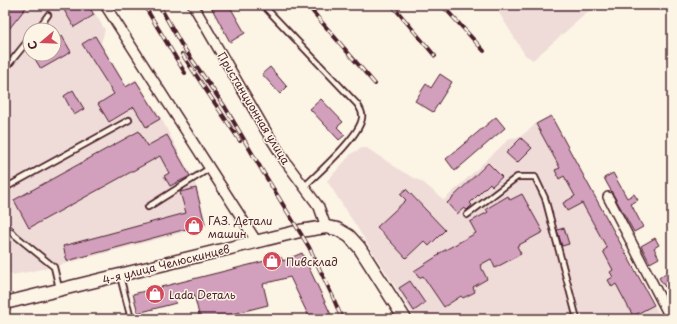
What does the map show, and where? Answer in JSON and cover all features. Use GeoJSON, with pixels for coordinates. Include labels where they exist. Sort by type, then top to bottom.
{"type":"FeatureCollection","features":[{"type":"Feature","properties":{"kind":"main road","name":"4-я улица Челюскинцев"},"geometry":{"type":"LineString","coordinates":[[5,303],[303,230],[326,227]]}},
{"type":"Feature","properties":{"kind":"main road"},"geometry":{"type":"LineString","coordinates":[[326,227],[337,229],[349,236],[359,247],[405,319]]}},
{"type":"Feature","properties":{"kind":"street"},"geometry":{"type":"LineString","coordinates":[[105,5],[257,242]]}},
{"type":"Feature","properties":{"kind":"street","name":"Пристанционная улица"},"geometry":{"type":"LineString","coordinates":[[193,5],[266,131],[285,161],[319,206],[326,227]]}},
{"type":"Feature","properties":{"kind":"street"},"geometry":{"type":"LineString","coordinates":[[608,197],[671,319]]}},
{"type":"Feature","properties":{"kind":"lane"},"geometry":{"type":"LineString","coordinates":[[263,5],[357,104],[361,111],[362,117],[360,124],[350,140],[304,187]]}},
{"type":"Feature","properties":{"kind":"lane"},"geometry":{"type":"LineString","coordinates":[[42,22],[48,15]]}},
{"type":"Feature","properties":{"kind":"lane"},"geometry":{"type":"LineString","coordinates":[[5,69],[22,48]]}},
{"type":"Feature","properties":{"kind":"lane"},"geometry":{"type":"LineString","coordinates":[[5,188],[129,120]]}},
{"type":"Feature","properties":{"kind":"lane"},"geometry":{"type":"LineString","coordinates":[[148,207],[210,168]]}},
{"type":"Feature","properties":{"kind":"lane"},"geometry":{"type":"LineString","coordinates":[[467,215],[516,177],[535,177],[545,198],[577,319]]}},
{"type":"Feature","properties":{"kind":"lane"},"geometry":{"type":"LineString","coordinates":[[11,232],[54,267],[60,290]]}},
{"type":"Feature","properties":{"kind":"lane"},"geometry":{"type":"LineString","coordinates":[[119,275],[130,319]]}},
{"type":"Feature","properties":{"kind":"shaded area"},"geometry":{"type":"Polygon","coordinates":[[[5,5],[90,5],[105,30],[101,43],[126,85],[136,79],[161,118],[197,188],[207,226],[57,266],[13,275],[5,269],[5,5]]]}},
{"type":"Feature","properties":{"kind":"shaded area"},"geometry":{"type":"Polygon","coordinates":[[[494,5],[596,5],[533,60],[525,55],[494,5]]]}},
{"type":"Feature","properties":{"kind":"shaded area"},"geometry":{"type":"Polygon","coordinates":[[[551,116],[662,319],[416,319],[327,181],[352,153],[362,148],[367,148],[403,172],[424,183],[444,200],[510,138],[520,137],[536,124],[551,116]]]}},
{"type":"Feature","properties":{"kind":"building"},"geometry":{"type":"Polygon","coordinates":[[[8,5],[28,5],[5,34],[5,9],[8,5]]]}},
{"type":"Feature","properties":{"kind":"building"},"geometry":{"type":"Polygon","coordinates":[[[61,5],[88,5],[94,15],[74,27],[61,5]]]}},
{"type":"Feature","properties":{"kind":"building"},"geometry":{"type":"Polygon","coordinates":[[[210,5],[229,5],[245,33],[230,42],[210,5]]]}},
{"type":"Feature","properties":{"kind":"building"},"geometry":{"type":"Polygon","coordinates":[[[62,36],[71,52],[62,57],[62,36]]]}},
{"type":"Feature","properties":{"kind":"building"},"geometry":{"type":"Polygon","coordinates":[[[95,36],[126,87],[136,81],[160,119],[146,127],[134,107],[109,122],[98,104],[114,94],[82,44],[95,36]]]}},
{"type":"Feature","properties":{"kind":"building"},"geometry":{"type":"Polygon","coordinates":[[[37,62],[53,62],[41,69],[37,62]]]}},
{"type":"Feature","properties":{"kind":"building"},"geometry":{"type":"Polygon","coordinates":[[[270,67],[287,87],[280,94],[262,74],[270,67]]]}},
{"type":"Feature","properties":{"kind":"building"},"geometry":{"type":"Polygon","coordinates":[[[440,74],[452,82],[433,112],[415,101],[426,84],[431,88],[440,74]]]}},
{"type":"Feature","properties":{"kind":"building"},"geometry":{"type":"Polygon","coordinates":[[[73,90],[84,109],[74,115],[64,96],[73,90]]]}},
{"type":"Feature","properties":{"kind":"building"},"geometry":{"type":"Polygon","coordinates":[[[321,99],[343,122],[337,127],[345,135],[339,140],[310,109],[321,99]]]}},
{"type":"Feature","properties":{"kind":"building"},"geometry":{"type":"Polygon","coordinates":[[[551,116],[654,305],[633,316],[616,284],[612,287],[608,280],[613,277],[610,272],[613,270],[603,251],[607,248],[582,203],[567,211],[563,203],[575,196],[564,176],[559,179],[555,170],[560,168],[536,124],[551,116]]]}},
{"type":"Feature","properties":{"kind":"building"},"geometry":{"type":"Polygon","coordinates":[[[496,117],[505,128],[455,171],[446,159],[496,117]]]}},
{"type":"Feature","properties":{"kind":"building"},"geometry":{"type":"Polygon","coordinates":[[[139,131],[147,146],[167,135],[190,176],[170,186],[164,176],[169,173],[160,156],[29,228],[14,200],[139,131]]]}},
{"type":"Feature","properties":{"kind":"building"},"geometry":{"type":"Polygon","coordinates":[[[521,138],[532,148],[517,163],[506,153],[521,138]]]}},
{"type":"Feature","properties":{"kind":"building"},"geometry":{"type":"Polygon","coordinates":[[[488,163],[502,177],[492,186],[490,183],[470,203],[472,205],[467,210],[464,208],[457,214],[447,203],[488,163]]]}},
{"type":"Feature","properties":{"kind":"building"},"geometry":{"type":"Polygon","coordinates":[[[613,173],[627,198],[634,194],[638,200],[631,204],[643,227],[634,232],[604,178],[613,173]]]}},
{"type":"Feature","properties":{"kind":"building"},"geometry":{"type":"Polygon","coordinates":[[[196,188],[205,224],[67,261],[63,246],[186,213],[180,192],[196,188]]]}},
{"type":"Feature","properties":{"kind":"building"},"geometry":{"type":"Polygon","coordinates":[[[406,189],[445,230],[429,246],[424,241],[406,258],[377,227],[406,200],[400,194],[406,189]]]}},
{"type":"Feature","properties":{"kind":"building"},"geometry":{"type":"Polygon","coordinates":[[[522,194],[543,232],[517,246],[521,254],[495,268],[491,259],[480,265],[487,279],[473,287],[475,292],[463,298],[461,296],[444,307],[423,276],[419,278],[414,271],[439,255],[438,254],[476,233],[470,222],[488,212],[486,209],[508,196],[510,200],[522,194]]]}},
{"type":"Feature","properties":{"kind":"building"},"geometry":{"type":"Polygon","coordinates":[[[8,223],[14,228],[8,229],[7,232],[9,235],[5,239],[5,227],[8,223]]]}},
{"type":"Feature","properties":{"kind":"building"},"geometry":{"type":"Polygon","coordinates":[[[564,228],[569,244],[562,246],[557,230],[564,228]]]}},
{"type":"Feature","properties":{"kind":"building"},"geometry":{"type":"Polygon","coordinates":[[[655,238],[659,245],[654,248],[659,258],[650,263],[641,246],[655,238]]]}},
{"type":"Feature","properties":{"kind":"building"},"geometry":{"type":"Polygon","coordinates":[[[302,253],[333,319],[310,319],[290,277],[263,284],[268,305],[213,319],[200,319],[194,294],[175,299],[176,303],[138,313],[133,294],[281,257],[283,261],[302,253]]]}},
{"type":"Feature","properties":{"kind":"building"},"geometry":{"type":"Polygon","coordinates":[[[672,268],[672,281],[665,287],[659,278],[672,268]]]}},
{"type":"Feature","properties":{"kind":"building"},"geometry":{"type":"Polygon","coordinates":[[[410,281],[425,303],[414,311],[399,288],[410,281]]]}},
{"type":"Feature","properties":{"kind":"railway"},"geometry":{"type":"LineString","coordinates":[[144,5],[185,73]]}},
{"type":"Feature","properties":{"kind":"railway"},"geometry":{"type":"LineString","coordinates":[[159,5],[181,44],[225,107],[309,247],[342,319]]}},
{"type":"Feature","properties":{"kind":"railway"},"geometry":{"type":"LineString","coordinates":[[307,5],[375,84]]}},
{"type":"Feature","properties":{"kind":"railway"},"geometry":{"type":"LineString","coordinates":[[392,5],[435,56]]}},
{"type":"Feature","properties":{"kind":"railway"},"geometry":{"type":"LineString","coordinates":[[442,5],[484,51]]}},
{"type":"Feature","properties":{"kind":"railway"},"geometry":{"type":"LineString","coordinates":[[182,54],[240,141]]}},
{"type":"Feature","properties":{"kind":"place","name":"ГАЗ. Детали машин"},"geometry":{"type":"Point","coordinates":[194,226]}},
{"type":"Feature","properties":{"kind":"place","name":"Пивсклад"},"geometry":{"type":"Point","coordinates":[272,261]}},
{"type":"Feature","properties":{"kind":"place","name":"Lada Dеталь"},"geometry":{"type":"Point","coordinates":[155,294]}}]}
